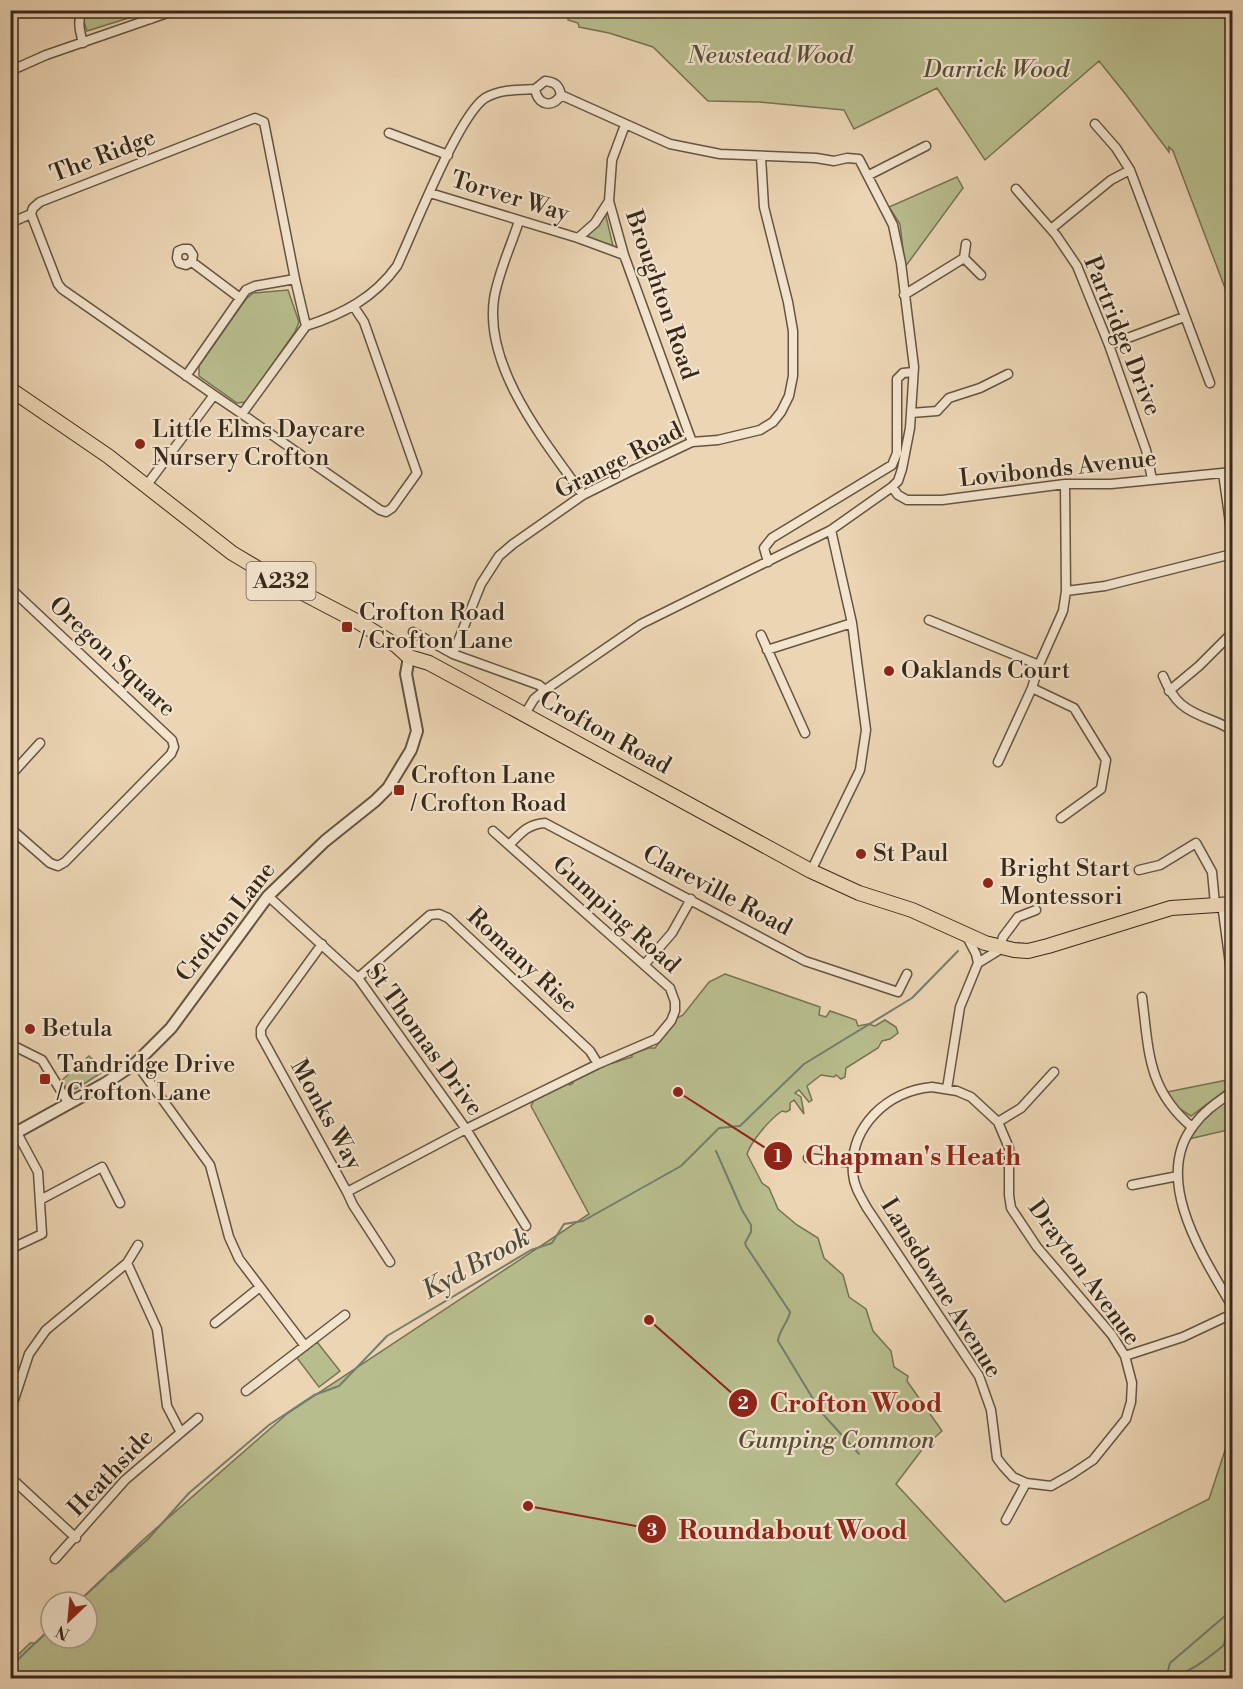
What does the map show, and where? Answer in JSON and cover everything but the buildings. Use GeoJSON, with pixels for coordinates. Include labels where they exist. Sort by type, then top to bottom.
{"type":"FeatureCollection","features":[{"type":"Feature","properties":{"kind":"main road","name":"Crofton Road"},"geometry":{"type":"LineString","coordinates":[[10,389],[108,456],[232,553],[274,578],[360,622],[397,646],[409,657],[429,663],[811,872],[859,893],[912,910],[980,941],[1028,951],[1115,927],[1171,908],[1223,904]]}},
{"type":"Feature","properties":{"kind":"street"},"geometry":{"type":"LineString","coordinates":[[82,10],[79,27],[83,43]]}},
{"type":"Feature","properties":{"kind":"street"},"geometry":{"type":"LineString","coordinates":[[10,71],[148,15],[176,10]]}},
{"type":"Feature","properties":{"kind":"street"},"geometry":{"type":"LineString","coordinates":[[242,414],[306,326],[337,316],[354,307],[387,281],[397,266],[470,113],[485,99],[502,91],[535,89],[545,81],[553,81],[559,87],[561,94],[557,101],[549,105],[542,103],[536,96],[535,89]]}},
{"type":"Feature","properties":{"kind":"street"},"geometry":{"type":"LineString","coordinates":[[525,714],[534,699],[545,690],[641,624],[831,530],[892,487],[902,470],[911,413],[913,372],[901,263],[893,225],[859,159],[834,160],[720,154],[670,144],[561,94]]}},
{"type":"Feature","properties":{"kind":"street","name":"The Ridge"},"geometry":{"type":"LineString","coordinates":[[295,279],[264,122],[255,118],[40,202],[33,208],[31,214],[62,289],[386,512],[392,508],[417,473],[364,322],[354,307]]}},
{"type":"Feature","properties":{"kind":"street","name":"Broughton Road"},"geometry":{"type":"LineString","coordinates":[[625,124],[612,160],[609,201],[624,255],[692,442]]}},
{"type":"Feature","properties":{"kind":"street"},"geometry":{"type":"LineString","coordinates":[[1095,124],[1116,148],[1130,170],[1210,383]]}},
{"type":"Feature","properties":{"kind":"street"},"geometry":{"type":"LineString","coordinates":[[389,133],[448,155]]}},
{"type":"Feature","properties":{"kind":"street"},"geometry":{"type":"LineString","coordinates":[[869,175],[926,146]]}},
{"type":"Feature","properties":{"kind":"street","name":"Grange Road"},"geometry":{"type":"LineString","coordinates":[[453,654],[481,584],[499,556],[513,544],[583,495],[692,442],[718,440],[760,430],[773,422],[781,412],[789,396],[793,376],[793,331],[764,207],[761,157]]}},
{"type":"Feature","properties":{"kind":"street"},"geometry":{"type":"LineString","coordinates":[[1051,229],[1111,180],[1130,170]]}},
{"type":"Feature","properties":{"kind":"street","name":"Partridge Drive"},"geometry":{"type":"LineString","coordinates":[[1017,189],[1051,229],[1077,266],[1109,345],[1146,450],[1152,479]]}},
{"type":"Feature","properties":{"kind":"street","name":"Torver Way"},"geometry":{"type":"LineString","coordinates":[[430,193],[578,238],[624,255]]}},
{"type":"Feature","properties":{"kind":"street","name":"Torver Way"},"geometry":{"type":"LineString","coordinates":[[578,238],[595,223],[609,201]]}},
{"type":"Feature","properties":{"kind":"street"},"geometry":{"type":"LineString","coordinates":[[10,223],[31,214]]}},
{"type":"Feature","properties":{"kind":"street"},"geometry":{"type":"LineString","coordinates":[[519,221],[494,300],[494,333],[505,370],[524,408],[583,495]]}},
{"type":"Feature","properties":{"kind":"street"},"geometry":{"type":"LineString","coordinates":[[964,258],[966,244]]}},
{"type":"Feature","properties":{"kind":"street"},"geometry":{"type":"LineString","coordinates":[[904,294],[964,258]]}},
{"type":"Feature","properties":{"kind":"street"},"geometry":{"type":"LineString","coordinates":[[964,258],[981,275]]}},
{"type":"Feature","properties":{"kind":"street"},"geometry":{"type":"LineString","coordinates":[[192,262],[240,298]]}},
{"type":"Feature","properties":{"kind":"street"},"geometry":{"type":"LineString","coordinates":[[186,376],[246,290],[255,286],[295,279],[306,326]]}},
{"type":"Feature","properties":{"kind":"street"},"geometry":{"type":"LineString","coordinates":[[1109,345],[1184,317]]}},
{"type":"Feature","properties":{"kind":"street"},"geometry":{"type":"LineString","coordinates":[[768,562],[764,548],[772,538],[892,465],[897,453],[897,379],[903,373],[913,372]]}},
{"type":"Feature","properties":{"kind":"street"},"geometry":{"type":"LineString","coordinates":[[911,413],[937,411],[949,398],[980,388],[1008,374]]}},
{"type":"Feature","properties":{"kind":"street"},"geometry":{"type":"LineString","coordinates":[[146,486],[214,395]]}},
{"type":"Feature","properties":{"kind":"street"},"geometry":{"type":"LineString","coordinates":[[1228,473],[1233,537]]}},
{"type":"Feature","properties":{"kind":"street","name":"Lovibonds Avenue"},"geometry":{"type":"LineString","coordinates":[[892,487],[898,495],[908,500],[942,500],[1065,484],[1111,484],[1228,473]]}},
{"type":"Feature","properties":{"kind":"street"},"geometry":{"type":"LineString","coordinates":[[998,762],[1032,688],[1063,611],[1066,591],[1065,484]]}},
{"type":"Feature","properties":{"kind":"street"},"geometry":{"type":"LineString","coordinates":[[811,872],[860,770],[866,730],[852,623],[831,530]]}},
{"type":"Feature","properties":{"kind":"street"},"geometry":{"type":"LineString","coordinates":[[1066,591],[1105,586],[1233,554]]}},
{"type":"Feature","properties":{"kind":"street","name":"Oregon Square"},"geometry":{"type":"LineString","coordinates":[[10,588],[171,740],[174,747],[171,754],[65,862],[58,866],[50,863],[10,828]]}},
{"type":"Feature","properties":{"kind":"street"},"geometry":{"type":"LineString","coordinates":[[929,620],[1040,665]]}},
{"type":"Feature","properties":{"kind":"street"},"geometry":{"type":"LineString","coordinates":[[767,650],[852,623]]}},
{"type":"Feature","properties":{"kind":"street"},"geometry":{"type":"LineString","coordinates":[[413,632],[453,654],[539,685],[545,690]]}},
{"type":"Feature","properties":{"kind":"street"},"geometry":{"type":"LineString","coordinates":[[1169,691],[1233,633]]}},
{"type":"Feature","properties":{"kind":"street"},"geometry":{"type":"LineString","coordinates":[[760,635],[805,733]]}},
{"type":"Feature","properties":{"kind":"street","name":"Crofton Lane"},"geometry":{"type":"LineString","coordinates":[[14,1135],[104,1084],[136,1063],[171,1028],[268,896],[325,841],[388,788],[411,750],[417,731],[406,674],[409,657]]}},
{"type":"Feature","properties":{"kind":"street"},"geometry":{"type":"LineString","coordinates":[[1163,676],[1169,691],[1178,703],[1233,731]]}},
{"type":"Feature","properties":{"kind":"street"},"geometry":{"type":"LineString","coordinates":[[1032,688],[1074,708],[1106,760],[1101,789],[1061,818]]}},
{"type":"Feature","properties":{"kind":"street"},"geometry":{"type":"LineString","coordinates":[[10,776],[40,743]]}},
{"type":"Feature","properties":{"kind":"street","name":"Clareville Road"},"geometry":{"type":"LineString","coordinates":[[509,845],[526,828],[535,823],[545,823],[805,961],[898,992],[907,974]]}},
{"type":"Feature","properties":{"kind":"street","name":"Gumping Road"},"geometry":{"type":"LineString","coordinates":[[493,831],[670,988],[675,1002],[675,1011],[671,1021],[656,1039],[598,1064]]}},
{"type":"Feature","properties":{"kind":"street"},"geometry":{"type":"LineString","coordinates":[[1139,870],[1160,865],[1196,843],[1212,872],[1223,904],[1233,979]]}},
{"type":"Feature","properties":{"kind":"street","name":"St Thomas Drive"},"geometry":{"type":"LineString","coordinates":[[268,896],[358,978],[466,1129],[526,1226]]}},
{"type":"Feature","properties":{"kind":"street"},"geometry":{"type":"LineString","coordinates":[[644,965],[672,933],[692,899]]}},
{"type":"Feature","properties":{"kind":"street"},"geometry":{"type":"LineString","coordinates":[[978,963],[997,952],[1003,937],[1018,917],[1036,910]]}},
{"type":"Feature","properties":{"kind":"street","name":"Romany Rise"},"geometry":{"type":"LineString","coordinates":[[358,978],[430,915],[439,914],[448,918],[590,1051],[598,1064]]}},
{"type":"Feature","properties":{"kind":"street"},"geometry":{"type":"LineString","coordinates":[[947,1089],[960,1007],[978,963],[966,935]]}},
{"type":"Feature","properties":{"kind":"street","name":"Monks Way"},"geometry":{"type":"LineString","coordinates":[[322,944],[264,1024],[261,1036],[346,1192],[466,1129]]}},
{"type":"Feature","properties":{"kind":"street"},"geometry":{"type":"LineString","coordinates":[[1142,996],[1156,1082],[1177,1114],[1192,1127]]}},
{"type":"Feature","properties":{"kind":"street"},"geometry":{"type":"LineString","coordinates":[[10,1044],[42,1060],[69,1104]]}},
{"type":"Feature","properties":{"kind":"street"},"geometry":{"type":"LineString","coordinates":[[136,1063],[210,1165],[233,1249],[305,1346]]}},
{"type":"Feature","properties":{"kind":"street"},"geometry":{"type":"LineString","coordinates":[[466,1129],[598,1064]]}},
{"type":"Feature","properties":{"kind":"street"},"geometry":{"type":"LineString","coordinates":[[998,1122],[1020,1108],[1054,1072]]}},
{"type":"Feature","properties":{"kind":"street","name":"Lansdowne Avenue"},"geometry":{"type":"LineString","coordinates":[[947,1089],[917,1088],[887,1101],[862,1131],[853,1174],[856,1188],[867,1208],[979,1376],[991,1410],[998,1458],[1013,1477],[1026,1483]]}},
{"type":"Feature","properties":{"kind":"street","name":"Drayton Avenue"},"geometry":{"type":"LineString","coordinates":[[947,1089],[971,1097],[998,1122],[1009,1148],[1011,1208],[1037,1247],[1112,1335],[1125,1356],[1132,1383],[1131,1402],[1126,1419],[1110,1442],[1093,1460],[1051,1486],[1026,1483]]}},
{"type":"Feature","properties":{"kind":"street"},"geometry":{"type":"LineString","coordinates":[[1233,1092],[1204,1114],[1192,1127],[1179,1160],[1178,1176],[1189,1227],[1197,1246],[1233,1306]]}},
{"type":"Feature","properties":{"kind":"street"},"geometry":{"type":"LineString","coordinates":[[10,1249],[42,1234],[38,1172],[14,1135]]}},
{"type":"Feature","properties":{"kind":"street"},"geometry":{"type":"LineString","coordinates":[[808,1158],[854,1162]]}},
{"type":"Feature","properties":{"kind":"street"},"geometry":{"type":"LineString","coordinates":[[40,1200],[102,1167],[120,1203]]}},
{"type":"Feature","properties":{"kind":"street"},"geometry":{"type":"LineString","coordinates":[[1131,1185],[1178,1176]]}},
{"type":"Feature","properties":{"kind":"street"},"geometry":{"type":"LineString","coordinates":[[346,1192],[390,1262]]}},
{"type":"Feature","properties":{"kind":"street"},"geometry":{"type":"LineString","coordinates":[[10,1412],[29,1354],[46,1330],[127,1263],[138,1245]]}},
{"type":"Feature","properties":{"kind":"street"},"geometry":{"type":"LineString","coordinates":[[127,1263],[157,1329],[167,1406],[180,1431]]}},
{"type":"Feature","properties":{"kind":"street"},"geometry":{"type":"LineString","coordinates":[[214,1323],[260,1287]]}},
{"type":"Feature","properties":{"kind":"street"},"geometry":{"type":"LineString","coordinates":[[1125,1356],[1183,1337],[1233,1314]]}},
{"type":"Feature","properties":{"kind":"street"},"geometry":{"type":"LineString","coordinates":[[246,1391],[345,1315]]}},
{"type":"Feature","properties":{"kind":"street","name":"Heathside"},"geometry":{"type":"LineString","coordinates":[[55,1559],[125,1480],[198,1418]]}},
{"type":"Feature","properties":{"kind":"street"},"geometry":{"type":"LineString","coordinates":[[10,1477],[76,1538]]}},
{"type":"Feature","properties":{"kind":"street"},"geometry":{"type":"LineString","coordinates":[[1006,1520],[1026,1483]]}},
{"type":"Feature","properties":{"kind":"green space"},"geometry":{"type":"Polygon","coordinates":[[[87,11],[140,11],[140,14],[87,31],[83,19],[87,11]]]}},
{"type":"Feature","properties":{"kind":"green space"},"geometry":{"type":"Polygon","coordinates":[[[568,11],[1232,11],[1232,316],[1225,288],[1173,151],[1169,147],[1169,152],[1099,61],[985,160],[937,88],[854,129],[844,110],[760,102],[708,101],[653,47],[609,33],[579,27],[578,23],[568,20],[568,11]]]}},
{"type":"Feature","properties":{"kind":"green space"},"geometry":{"type":"Polygon","coordinates":[[[957,177],[963,188],[905,267],[900,224],[889,207],[957,177]]]}},
{"type":"Feature","properties":{"kind":"green space"},"geometry":{"type":"Polygon","coordinates":[[[605,212],[613,246],[586,237],[597,226],[605,212]]]}},
{"type":"Feature","properties":{"kind":"green space"},"geometry":{"type":"Polygon","coordinates":[[[288,290],[299,322],[295,332],[246,402],[237,403],[199,376],[199,366],[246,299],[253,293],[288,290]]]}},
{"type":"Feature","properties":{"kind":"green space","name":"Gumping Common"},"geometry":{"type":"Polygon","coordinates":[[[725,974],[820,1007],[819,1015],[826,1017],[830,1011],[856,1020],[858,1026],[868,1024],[875,1026],[885,1020],[896,1027],[898,1033],[882,1041],[878,1048],[846,1068],[845,1077],[841,1079],[836,1075],[834,1077],[821,1075],[807,1086],[812,1100],[809,1102],[799,1090],[795,1093],[801,1097],[804,1114],[794,1100],[790,1103],[790,1110],[782,1111],[762,1130],[747,1154],[762,1183],[769,1188],[778,1209],[797,1225],[818,1238],[824,1258],[843,1275],[849,1297],[866,1309],[873,1331],[891,1351],[894,1367],[908,1376],[907,1381],[942,1431],[924,1447],[896,1484],[1005,1602],[1209,1499],[1232,1429],[1232,1678],[11,1678],[10,1663],[30,1643],[36,1643],[39,1640],[39,1650],[99,1650],[99,1590],[91,1590],[144,1539],[288,1413],[589,1214],[531,1106],[535,1098],[565,1083],[570,1085],[573,1083],[573,1077],[632,1057],[632,1054],[655,1048],[677,1018],[683,1015],[709,982],[725,974]]]}},
{"type":"Feature","properties":{"kind":"green space"},"geometry":{"type":"Polygon","coordinates":[[[89,1056],[104,1071],[76,1089],[66,1087],[61,1081],[89,1056]]]}},
{"type":"Feature","properties":{"kind":"green space"},"geometry":{"type":"Polygon","coordinates":[[[1232,1079],[1232,1085],[1191,1116],[1175,1106],[1167,1092],[1232,1079]]]}},
{"type":"Feature","properties":{"kind":"green space"},"geometry":{"type":"Polygon","coordinates":[[[1232,1097],[1232,1129],[1189,1139],[1206,1116],[1232,1097]]]}},
{"type":"Feature","properties":{"kind":"green space"},"geometry":{"type":"Polygon","coordinates":[[[317,1342],[340,1371],[319,1387],[297,1358],[317,1342]]]}},
{"type":"Feature","properties":{"kind":"waterway","name":"Kyd Brook"},"geometry":{"type":"LineString","coordinates":[[111,1572],[148,1539],[189,1493],[269,1425],[314,1395],[339,1386],[387,1336],[531,1250],[552,1243],[564,1224],[583,1221],[681,1166],[719,1128],[740,1126],[804,1064],[912,998],[958,951]]}},
{"type":"Feature","properties":{"kind":"waterway"},"geometry":{"type":"LineString","coordinates":[[716,1151],[751,1225],[746,1246],[790,1312],[778,1341],[821,1412],[859,1454]]}},
{"type":"Feature","properties":{"kind":"waterway","name":"Kyd Brook"},"geometry":{"type":"LineString","coordinates":[[91,1590],[105,1577]]}},
{"type":"Feature","properties":{"kind":"waterway"},"geometry":{"type":"LineString","coordinates":[[1166,1678],[1170,1663],[1232,1610]]}},
{"type":"Feature","properties":{"kind":"waterway"},"geometry":{"type":"LineString","coordinates":[[1167,1678],[1183,1673],[1204,1661],[1224,1645],[1232,1632]]}},
{"type":"Feature","properties":{"kind":"waterway","name":"Kyd Brook"},"geometry":{"type":"LineString","coordinates":[[10,1667],[39,1639]]}},
{"type":"Feature","properties":{"kind":"place","name":"Little Elms Daycare Nursery Crofton"},"geometry":{"type":"Point","coordinates":[140,444]}},
{"type":"Feature","properties":{"kind":"place","name":"Crofton Road / Crofton Lane"},"geometry":{"type":"Point","coordinates":[347,627]}},
{"type":"Feature","properties":{"kind":"place","name":"Oaklands Court"},"geometry":{"type":"Point","coordinates":[889,671]}},
{"type":"Feature","properties":{"kind":"place","name":"Crofton Lane / Crofton Road"},"geometry":{"type":"Point","coordinates":[399,790]}},
{"type":"Feature","properties":{"kind":"place","name":"St Paul"},"geometry":{"type":"Point","coordinates":[861,854]}},
{"type":"Feature","properties":{"kind":"place","name":"Bright Start Montessori"},"geometry":{"type":"Point","coordinates":[988,883]}},
{"type":"Feature","properties":{"kind":"place","name":"Betula"},"geometry":{"type":"Point","coordinates":[30,1029]}},
{"type":"Feature","properties":{"kind":"place","name":"Tandridge Drive / Crofton Lane"},"geometry":{"type":"Point","coordinates":[45,1079]}},
{"type":"Feature","properties":{"kind":"place","name":"Chapman's Heath"},"geometry":{"type":"Point","coordinates":[678,1092]}},
{"type":"Feature","properties":{"kind":"place","name":"Crofton Wood"},"geometry":{"type":"Point","coordinates":[649,1320]}},
{"type":"Feature","properties":{"kind":"place","name":"Roundabout Wood"},"geometry":{"type":"Point","coordinates":[528,1506]}},
{"type":"Feature","properties":{"kind":"park label","name":"Newstead Wood"},"geometry":{"type":"Point","coordinates":[770,56]}},
{"type":"Feature","properties":{"kind":"park label","name":"Darrick Wood"},"geometry":{"type":"Point","coordinates":[996,70]}}]}
